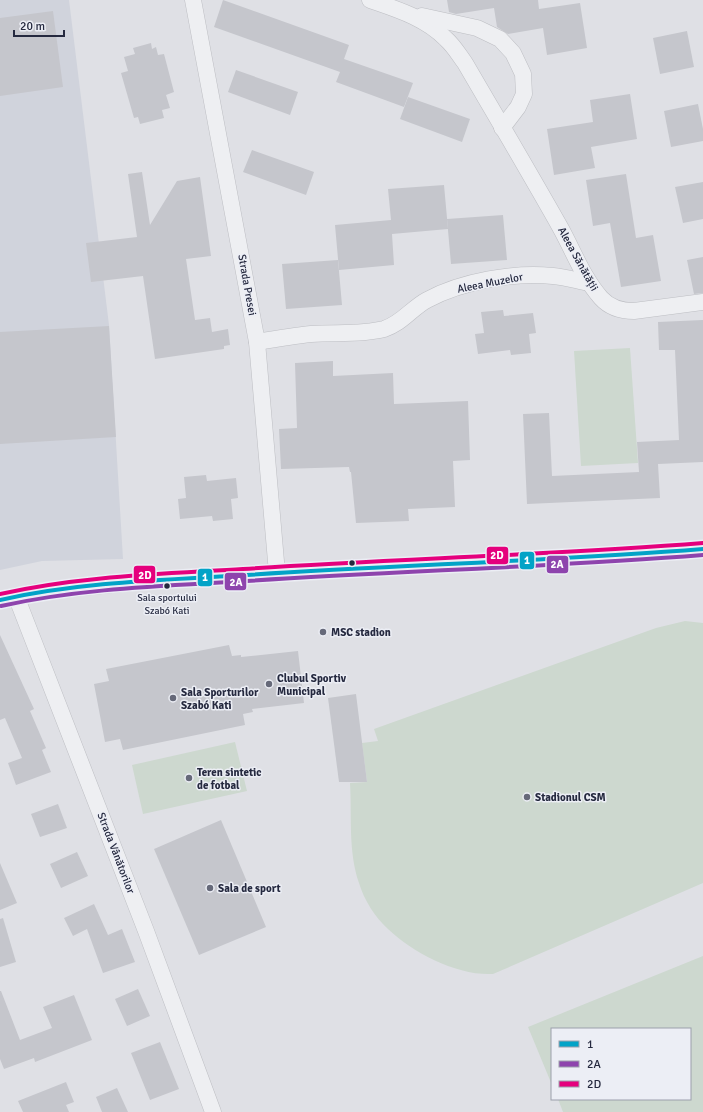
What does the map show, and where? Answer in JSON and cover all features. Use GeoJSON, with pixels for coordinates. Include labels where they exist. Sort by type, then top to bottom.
{"type":"FeatureCollection","features":[{"type":"Feature","properties":{"kind":"street","name":"Strada Presei"},"geometry":{"type":"LineString","coordinates":[[193,0],[257,342],[277,573]]}},
{"type":"Feature","properties":{"kind":"street","name":"Aleea Sănătății"},"geometry":{"type":"LineString","coordinates":[[370,0],[407,13],[477,28],[500,39],[513,53],[523,74],[524,94],[518,107],[502,128]]}},
{"type":"Feature","properties":{"kind":"street","name":"Aleea Sănătății"},"geometry":{"type":"LineString","coordinates":[[407,13],[435,29],[454,48],[465,63],[560,227],[589,283],[601,299],[617,310],[625,311],[703,302]]}},
{"type":"Feature","properties":{"kind":"street","name":"Aleea Muzelor"},"geometry":{"type":"LineString","coordinates":[[257,342],[311,334],[384,329],[392,326],[426,301],[451,290],[490,280],[520,275],[554,276],[589,283]]}},
{"type":"Feature","properties":{"kind":"street"},"geometry":{"type":"LineString","coordinates":[[0,600],[16,596],[58,590],[137,582],[277,573],[610,556],[703,549]]}},
{"type":"Feature","properties":{"kind":"street","name":"Strada Vânătorilor"},"geometry":{"type":"LineString","coordinates":[[16,596],[146,931],[213,1112]]}},
{"type":"Feature","properties":{"kind":"shaded area"},"geometry":{"type":"Polygon","coordinates":[[[0,0],[69,0],[109,325],[123,559],[42,561],[0,570],[0,0]]]}},
{"type":"Feature","properties":{"kind":"shaded area"},"geometry":{"type":"Polygon","coordinates":[[[630,348],[638,463],[581,466],[574,351],[630,348]]]}},
{"type":"Feature","properties":{"kind":"shaded area","name":"Stadionul CSM"},"geometry":{"type":"Polygon","coordinates":[[[685,621],[703,623],[703,883],[493,974],[479,974],[465,971],[437,961],[410,946],[388,929],[374,914],[364,896],[353,859],[351,833],[350,783],[367,782],[362,743],[378,741],[374,729],[656,628],[685,621]]]}},
{"type":"Feature","properties":{"kind":"shaded area","name":"Teren sintetic de fotbal"},"geometry":{"type":"Polygon","coordinates":[[[235,742],[247,791],[143,814],[132,765],[235,742]]]}},
{"type":"Feature","properties":{"kind":"shaded area"},"geometry":{"type":"Polygon","coordinates":[[[703,956],[703,1112],[563,1112],[558,1100],[691,1100],[691,1028],[551,1028],[551,1083],[528,1027],[703,956]]]}},
{"type":"Feature","properties":{"kind":"building"},"geometry":{"type":"Polygon","coordinates":[[[223,0],[349,45],[344,59],[413,83],[404,107],[336,82],[340,72],[214,27],[223,0]]]}},
{"type":"Feature","properties":{"kind":"building"},"geometry":{"type":"Polygon","coordinates":[[[447,0],[538,0],[539,9],[580,3],[587,48],[547,55],[543,28],[508,34],[497,27],[494,8],[456,14],[449,12],[447,0]]]}},
{"type":"Feature","properties":{"kind":"building"},"geometry":{"type":"Polygon","coordinates":[[[53,11],[63,87],[0,96],[0,18],[53,11]]]}},
{"type":"Feature","properties":{"kind":"building"},"geometry":{"type":"Polygon","coordinates":[[[687,31],[694,67],[660,74],[653,38],[687,31]]]}},
{"type":"Feature","properties":{"kind":"building"},"geometry":{"type":"Polygon","coordinates":[[[151,43],[152,49],[156,47],[158,55],[164,54],[174,92],[166,95],[170,108],[162,110],[164,118],[140,124],[138,117],[134,118],[121,73],[128,71],[124,57],[135,54],[133,48],[151,43]]]}},
{"type":"Feature","properties":{"kind":"building"},"geometry":{"type":"Polygon","coordinates":[[[236,70],[298,92],[290,115],[228,92],[236,70]]]}},
{"type":"Feature","properties":{"kind":"building"},"geometry":{"type":"Polygon","coordinates":[[[630,94],[637,139],[591,147],[595,168],[554,175],[547,129],[593,122],[590,100],[630,94]]]}},
{"type":"Feature","properties":{"kind":"building"},"geometry":{"type":"Polygon","coordinates":[[[408,97],[470,119],[462,142],[400,119],[408,97]]]}},
{"type":"Feature","properties":{"kind":"building"},"geometry":{"type":"Polygon","coordinates":[[[698,104],[703,129],[703,141],[671,147],[664,111],[698,104]]]}},
{"type":"Feature","properties":{"kind":"building"},"geometry":{"type":"Polygon","coordinates":[[[252,150],[314,172],[306,195],[243,172],[252,150]]]}},
{"type":"Feature","properties":{"kind":"building"},"geometry":{"type":"Polygon","coordinates":[[[142,172],[150,225],[177,181],[200,177],[211,256],[186,259],[195,320],[210,318],[212,332],[228,329],[230,345],[224,346],[224,349],[155,359],[143,276],[91,282],[86,243],[137,237],[128,174],[142,172]]]}},
{"type":"Feature","properties":{"kind":"building"},"geometry":{"type":"Polygon","coordinates":[[[626,174],[636,238],[653,235],[661,281],[621,287],[610,223],[593,226],[586,180],[626,174]]]}},
{"type":"Feature","properties":{"kind":"building"},"geometry":{"type":"Polygon","coordinates":[[[703,182],[703,219],[683,223],[675,187],[703,182]]]}},
{"type":"Feature","properties":{"kind":"building"},"geometry":{"type":"Polygon","coordinates":[[[444,185],[448,229],[392,234],[394,265],[339,270],[335,225],[391,220],[388,189],[444,185]]]}},
{"type":"Feature","properties":{"kind":"building"},"geometry":{"type":"Polygon","coordinates":[[[503,215],[507,260],[451,264],[447,219],[503,215]]]}},
{"type":"Feature","properties":{"kind":"building"},"geometry":{"type":"Polygon","coordinates":[[[703,257],[703,293],[694,294],[687,260],[703,257]]]}},
{"type":"Feature","properties":{"kind":"building"},"geometry":{"type":"Polygon","coordinates":[[[338,260],[342,305],[286,309],[282,264],[338,260]]]}},
{"type":"Feature","properties":{"kind":"building"},"geometry":{"type":"Polygon","coordinates":[[[503,310],[504,316],[533,313],[536,333],[529,334],[531,353],[511,355],[510,350],[478,354],[475,334],[484,333],[481,312],[503,310]]]}},
{"type":"Feature","properties":{"kind":"building"},"geometry":{"type":"Polygon","coordinates":[[[703,320],[703,462],[658,464],[660,498],[527,504],[523,414],[549,413],[552,476],[639,472],[637,442],[679,440],[675,350],[659,350],[658,322],[703,320]]]}},
{"type":"Feature","properties":{"kind":"building"},"geometry":{"type":"Polygon","coordinates":[[[109,326],[116,437],[0,444],[0,332],[109,326]]]}},
{"type":"Feature","properties":{"kind":"building"},"geometry":{"type":"Polygon","coordinates":[[[333,361],[333,376],[393,373],[394,404],[468,401],[470,460],[453,461],[455,507],[408,509],[409,521],[356,523],[351,472],[349,467],[281,469],[279,429],[297,428],[295,363],[333,361]]]}},
{"type":"Feature","properties":{"kind":"building"},"geometry":{"type":"Polygon","coordinates":[[[206,475],[207,481],[236,478],[238,498],[231,499],[233,519],[213,521],[212,516],[180,519],[178,499],[186,498],[184,477],[206,475]]]}},
{"type":"Feature","properties":{"kind":"building"},"geometry":{"type":"Polygon","coordinates":[[[0,635],[34,709],[30,711],[46,748],[42,750],[51,772],[16,785],[8,763],[22,758],[5,718],[0,720],[0,635]]]}},
{"type":"Feature","properties":{"kind":"building","name":"Sala Sporturilor Szabó Kati"},"geometry":{"type":"Polygon","coordinates":[[[229,645],[232,656],[241,655],[241,657],[298,651],[304,703],[252,709],[253,712],[243,714],[245,725],[123,750],[120,739],[105,742],[94,684],[109,681],[106,669],[229,645]]]}},
{"type":"Feature","properties":{"kind":"building"},"geometry":{"type":"Polygon","coordinates":[[[356,694],[367,782],[339,782],[328,698],[356,694]]]}},
{"type":"Feature","properties":{"kind":"building"},"geometry":{"type":"Polygon","coordinates":[[[58,804],[67,828],[40,837],[31,814],[58,804]]]}},
{"type":"Feature","properties":{"kind":"building","name":"Sala de sport"},"geometry":{"type":"Polygon","coordinates":[[[221,820],[266,927],[199,955],[154,849],[221,820]]]}},
{"type":"Feature","properties":{"kind":"building"},"geometry":{"type":"Polygon","coordinates":[[[77,852],[88,876],[61,888],[50,864],[77,852]]]}},
{"type":"Feature","properties":{"kind":"building"},"geometry":{"type":"Polygon","coordinates":[[[0,863],[17,903],[0,910],[0,863]]]}},
{"type":"Feature","properties":{"kind":"building"},"geometry":{"type":"Polygon","coordinates":[[[94,904],[108,935],[122,929],[135,962],[103,973],[87,929],[73,936],[64,918],[94,904]]]}},
{"type":"Feature","properties":{"kind":"building"},"geometry":{"type":"Polygon","coordinates":[[[3,918],[16,962],[0,967],[0,919],[3,918]]]}},
{"type":"Feature","properties":{"kind":"building"},"geometry":{"type":"Polygon","coordinates":[[[138,989],[150,1016],[127,1026],[115,999],[138,989]]]}},
{"type":"Feature","properties":{"kind":"building"},"geometry":{"type":"Polygon","coordinates":[[[0,991],[20,1040],[52,1028],[43,1007],[74,995],[92,1040],[35,1062],[34,1058],[4,1069],[0,1059],[0,991]]]}},
{"type":"Feature","properties":{"kind":"building"},"geometry":{"type":"Polygon","coordinates":[[[160,1042],[179,1089],[150,1100],[131,1053],[160,1042]]]}},
{"type":"Feature","properties":{"kind":"building"},"geometry":{"type":"Polygon","coordinates":[[[66,1082],[74,1102],[66,1105],[69,1112],[23,1112],[18,1101],[66,1082]]]}},
{"type":"Feature","properties":{"kind":"building"},"geometry":{"type":"Polygon","coordinates":[[[117,1088],[128,1112],[102,1112],[96,1097],[117,1088]]]}},
{"type":"Feature","properties":{"kind":"transit line","name":"2D"},"geometry":{"type":"LineString","coordinates":[[0,594],[90,579],[151,574],[588,551],[703,543]]}},
{"type":"Feature","properties":{"kind":"transit line","name":"1"},"geometry":{"type":"LineString","coordinates":[[0,600],[91,585],[153,580],[589,557],[703,549]]}},
{"type":"Feature","properties":{"kind":"transit line","name":"2A"},"geometry":{"type":"LineString","coordinates":[[1,606],[62,595],[154,586],[589,563],[703,555]]}},
{"type":"Feature","properties":{"kind":"place","name":"Sala sportului Szabó Kati"},"geometry":{"type":"Point","coordinates":[167,586]}},
{"type":"Feature","properties":{"kind":"place","name":"MSC stadion"},"geometry":{"type":"Point","coordinates":[323,632]}},
{"type":"Feature","properties":{"kind":"place","name":"Clubul Sportiv Municipal"},"geometry":{"type":"Point","coordinates":[269,684]}},
{"type":"Feature","properties":{"kind":"place","name":"Sala Sporturilor Szabó Kati"},"geometry":{"type":"Point","coordinates":[173,698]}},
{"type":"Feature","properties":{"kind":"place","name":"Teren sintetic de fotbal"},"geometry":{"type":"Point","coordinates":[189,778]}},
{"type":"Feature","properties":{"kind":"place","name":"Stadionul CSM"},"geometry":{"type":"Point","coordinates":[527,797]}},
{"type":"Feature","properties":{"kind":"place","name":"Sala de sport"},"geometry":{"type":"Point","coordinates":[210,888]}}]}
